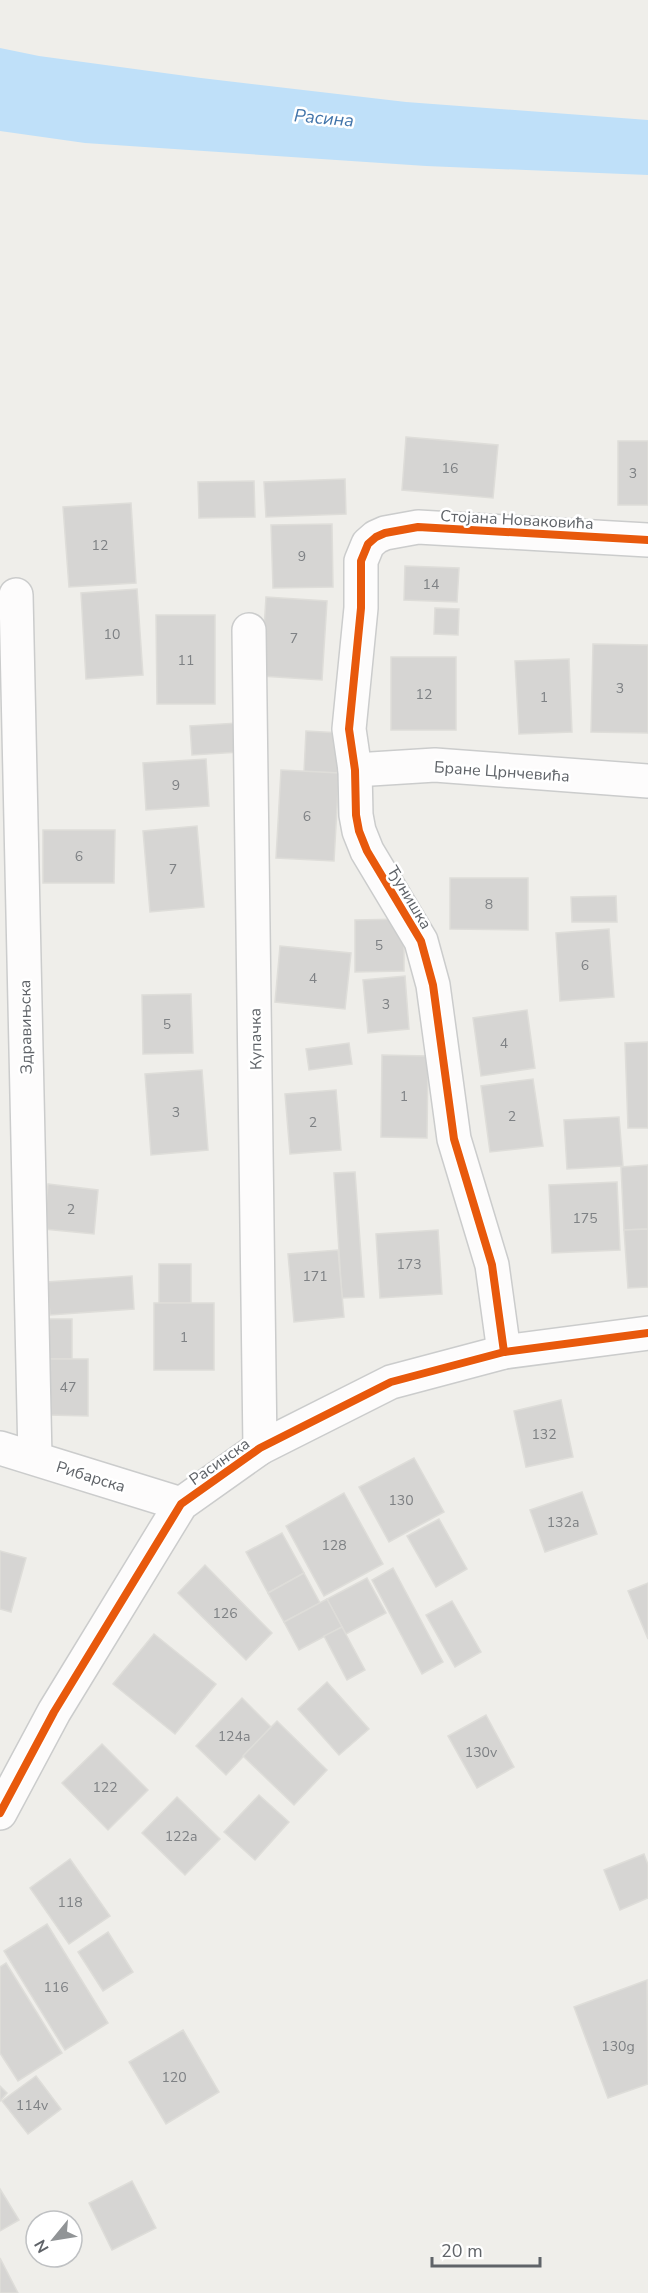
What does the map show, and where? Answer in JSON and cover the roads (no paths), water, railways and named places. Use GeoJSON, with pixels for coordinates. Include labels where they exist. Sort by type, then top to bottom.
{"type":"FeatureCollection","features":[{"type":"Feature","properties":{"kind":"street","name":"Стојана Новаковића"},"geometry":{"type":"LineString","coordinates":[[385,533],[418,527],[648,540]]}},
{"type":"Feature","properties":{"kind":"street","name":"Ђунишка"},"geometry":{"type":"LineString","coordinates":[[385,533],[368,544],[361,561],[361,608],[349,729],[355,770],[356,815],[359,831],[367,851],[421,941],[433,985],[454,1139],[492,1265],[504,1352]]}},
{"type":"Feature","properties":{"kind":"street","name":"Здравињска"},"geometry":{"type":"LineString","coordinates":[[16,595],[35,1458]]}},
{"type":"Feature","properties":{"kind":"street","name":"Купачка"},"geometry":{"type":"LineString","coordinates":[[249,630],[260,1448]]}},
{"type":"Feature","properties":{"kind":"street","name":"Бране Црнчевића"},"geometry":{"type":"LineString","coordinates":[[355,770],[435,765],[648,781]]}},
{"type":"Feature","properties":{"kind":"street","name":"Расинска"},"geometry":{"type":"LineString","coordinates":[[0,1813],[54,1712],[182,1504],[260,1448],[391,1382],[504,1352],[648,1333]]}},
{"type":"Feature","properties":{"kind":"street","name":"Рибарска"},"geometry":{"type":"LineString","coordinates":[[0,1448],[182,1504]]}},
{"type":"Feature","properties":{"kind":"water","name":"Расина"},"geometry":{"type":"Polygon","coordinates":[[[0,48],[39,56],[201,78],[406,102],[648,120],[648,175],[426,166],[85,143],[0,131],[0,48]]]}}]}
